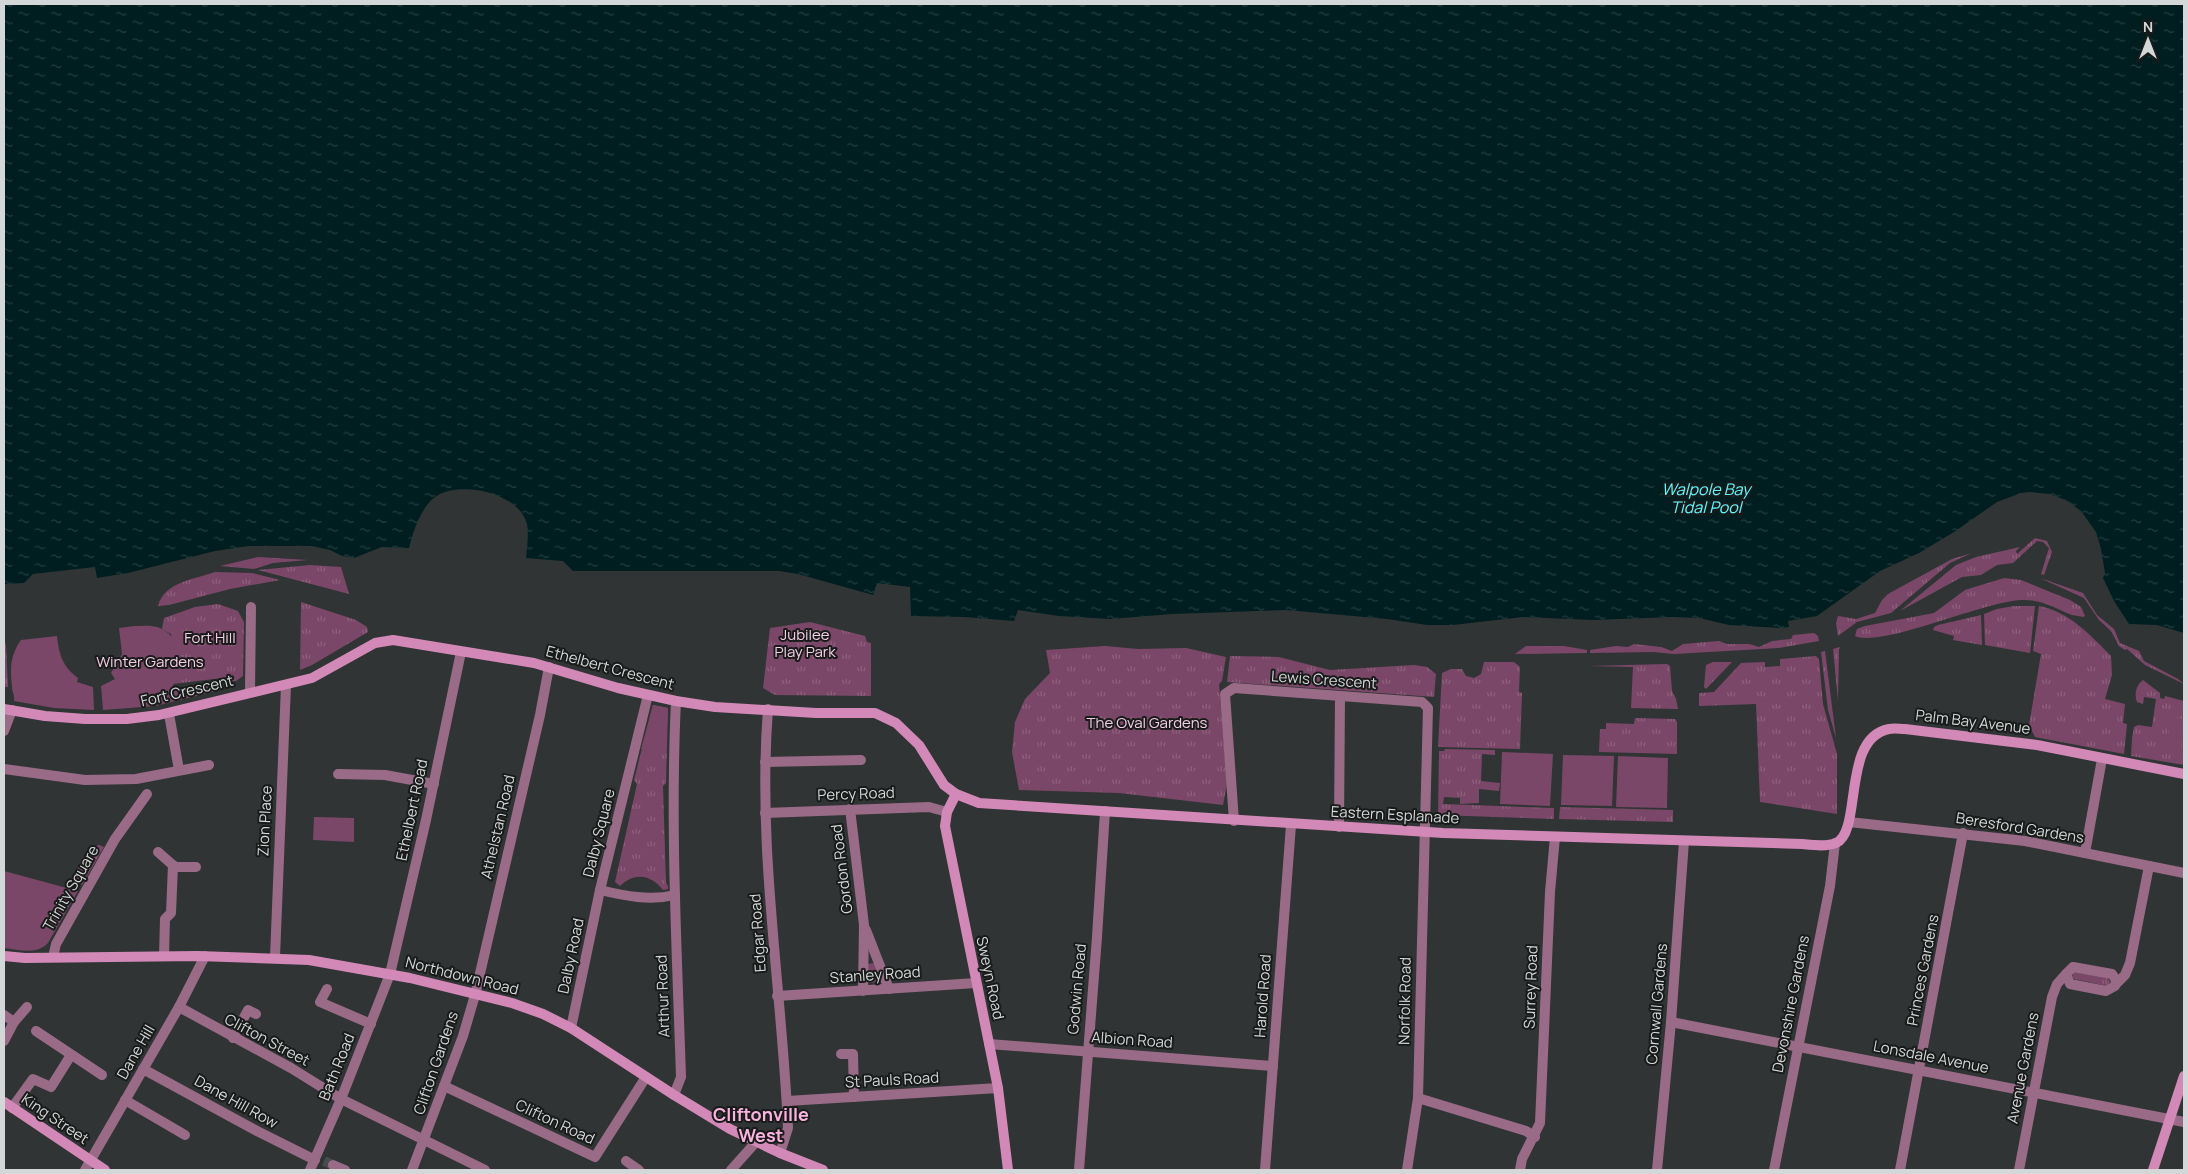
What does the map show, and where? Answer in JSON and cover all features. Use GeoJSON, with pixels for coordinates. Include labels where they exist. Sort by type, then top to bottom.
{"type":"FeatureCollection","features":[{"type":"Feature","properties":{"kind":"main road","name":"Fort Crescent"},"geometry":{"type":"LineString","coordinates":[[8,709],[45,716],[98,720],[170,714],[250,692],[312,678],[380,641],[393,640],[435,648]]}},
{"type":"Feature","properties":{"kind":"main road","name":"Ethelbert Crescent"},"geometry":{"type":"LineString","coordinates":[[435,648],[549,667],[648,695],[715,707],[816,713],[865,711],[885,716],[896,723],[923,750],[938,779],[956,794]]}},
{"type":"Feature","properties":{"kind":"main road","name":"Palm Bay Avenue"},"geometry":{"type":"LineString","coordinates":[[1835,843],[1842,839],[1849,822],[1860,760],[1874,737],[1888,729],[1905,729],[2037,745],[2184,774]]}},
{"type":"Feature","properties":{"kind":"main road","name":"Eastern Esplanade"},"geometry":{"type":"LineString","coordinates":[[956,794],[979,803],[1291,825],[1555,837],[1817,845],[1835,843]]}},
{"type":"Feature","properties":{"kind":"main road","name":"Sweyn Road"},"geometry":{"type":"LineString","coordinates":[[956,794],[947,812],[945,826],[998,1088],[1008,1170]]}},
{"type":"Feature","properties":{"kind":"main road"},"geometry":{"type":"LineString","coordinates":[[4,956],[25,958],[53,957]]}},
{"type":"Feature","properties":{"kind":"main road","name":"Northdown Road"},"geometry":{"type":"LineString","coordinates":[[53,957],[205,956],[309,960],[390,974],[527,1008],[571,1028],[674,1095],[756,1142],[823,1170]]}},
{"type":"Feature","properties":{"kind":"main road"},"geometry":{"type":"LineString","coordinates":[[2153,1170],[2184,1076]]}},
{"type":"Feature","properties":{"kind":"main road","name":"King Street"},"geometry":{"type":"LineString","coordinates":[[8,1105],[87,1166],[105,1170]]}},
{"type":"Feature","properties":{"kind":"street"},"geometry":{"type":"LineString","coordinates":[[250,692],[251,607]]}},
{"type":"Feature","properties":{"kind":"street","name":"Ethelbert Road"},"geometry":{"type":"LineString","coordinates":[[390,974],[434,784],[461,652]]}},
{"type":"Feature","properties":{"kind":"street","name":"Athelstan Road"},"geometry":{"type":"LineString","coordinates":[[475,995],[540,714],[549,667]]}},
{"type":"Feature","properties":{"kind":"street","name":"Zion Place"},"geometry":{"type":"LineString","coordinates":[[274,958],[286,685]]}},
{"type":"Feature","properties":{"kind":"street","name":"Lewis Crescent"},"geometry":{"type":"LineString","coordinates":[[1234,820],[1225,694],[1234,688],[1422,702]]}},
{"type":"Feature","properties":{"kind":"street","name":"Dalby Square"},"geometry":{"type":"LineString","coordinates":[[648,695],[600,890],[642,898],[664,898],[675,895]]}},
{"type":"Feature","properties":{"kind":"street"},"geometry":{"type":"LineString","coordinates":[[1340,696],[1340,827]]}},
{"type":"Feature","properties":{"kind":"street"},"geometry":{"type":"LineString","coordinates":[[675,895],[674,747],[676,701]]}},
{"type":"Feature","properties":{"kind":"street","name":"Norfolk Road"},"geometry":{"type":"LineString","coordinates":[[1407,1170],[1418,1098],[1428,708],[1422,702]]}},
{"type":"Feature","properties":{"kind":"street"},"geometry":{"type":"LineString","coordinates":[[4,731],[8,709]]}},
{"type":"Feature","properties":{"kind":"street","name":"Edgar Road"},"geometry":{"type":"LineString","coordinates":[[768,709],[765,813],[788,1128],[780,1153]]}},
{"type":"Feature","properties":{"kind":"street"},"geometry":{"type":"LineString","coordinates":[[170,714],[179,770]]}},
{"type":"Feature","properties":{"kind":"street"},"geometry":{"type":"LineString","coordinates":[[2085,853],[2102,759]]}},
{"type":"Feature","properties":{"kind":"street"},"geometry":{"type":"LineString","coordinates":[[765,762],[861,760]]}},
{"type":"Feature","properties":{"kind":"street"},"geometry":{"type":"LineString","coordinates":[[4,769],[86,780],[136,779],[209,764]]}},
{"type":"Feature","properties":{"kind":"street"},"geometry":{"type":"LineString","coordinates":[[338,774],[385,775],[434,784]]}},
{"type":"Feature","properties":{"kind":"street","name":"Trinity Square"},"geometry":{"type":"LineString","coordinates":[[53,957],[53,949],[115,840],[147,794]]}},
{"type":"Feature","properties":{"kind":"street","name":"Percy Road"},"geometry":{"type":"LineString","coordinates":[[765,813],[929,807],[947,812]]}},
{"type":"Feature","properties":{"kind":"street","name":"Gordon Road"},"geometry":{"type":"LineString","coordinates":[[850,810],[864,925],[863,991]]}},
{"type":"Feature","properties":{"kind":"street","name":"Godwin Road"},"geometry":{"type":"LineString","coordinates":[[1079,1170],[1105,811]]}},
{"type":"Feature","properties":{"kind":"street","name":"Beresford Gardens"},"geometry":{"type":"LineString","coordinates":[[1849,822],[2024,841],[2184,872]]}},
{"type":"Feature","properties":{"kind":"street","name":"Harold Road"},"geometry":{"type":"LineString","coordinates":[[1265,1170],[1291,825]]}},
{"type":"Feature","properties":{"kind":"street","name":"Princes Gardens"},"geometry":{"type":"LineString","coordinates":[[1900,1170],[1964,833]]}},
{"type":"Feature","properties":{"kind":"street","name":"Surrey Road"},"geometry":{"type":"LineString","coordinates":[[1520,1170],[1522,1158],[1540,1123],[1550,892],[1555,837]]}},
{"type":"Feature","properties":{"kind":"street","name":"Cornwall Gardens"},"geometry":{"type":"LineString","coordinates":[[1657,1170],[1671,1022],[1684,840]]}},
{"type":"Feature","properties":{"kind":"street","name":"Devonshire Gardens"},"geometry":{"type":"LineString","coordinates":[[1774,1170],[1831,877],[1835,843]]}},
{"type":"Feature","properties":{"kind":"street"},"geometry":{"type":"LineString","coordinates":[[158,852],[175,867],[196,867]]}},
{"type":"Feature","properties":{"kind":"street"},"geometry":{"type":"LineString","coordinates":[[164,956],[165,919],[171,913],[173,865]]}},
{"type":"Feature","properties":{"kind":"street"},"geometry":{"type":"LineString","coordinates":[[2117,983],[2112,974],[2076,967],[2070,969],[2066,974],[2070,984],[2106,991],[2113,989],[2125,975],[2130,963],[2149,866]]}},
{"type":"Feature","properties":{"kind":"street","name":"Dalby Road"},"geometry":{"type":"LineString","coordinates":[[571,1028],[600,890]]}},
{"type":"Feature","properties":{"kind":"street","name":"Arthur Road"},"geometry":{"type":"LineString","coordinates":[[674,1095],[681,1077],[675,895]]}},
{"type":"Feature","properties":{"kind":"street","name":"Gordon Road"},"geometry":{"type":"LineString","coordinates":[[864,925],[889,989]]}},
{"type":"Feature","properties":{"kind":"street","name":"Dane Hill"},"geometry":{"type":"LineString","coordinates":[[87,1166],[179,1007],[205,956]]}},
{"type":"Feature","properties":{"kind":"street","name":"Bath Road"},"geometry":{"type":"LineString","coordinates":[[319,1163],[390,974]]}},
{"type":"Feature","properties":{"kind":"street","name":"Avenue Gardens"},"geometry":{"type":"LineString","coordinates":[[2019,1170],[2052,997],[2057,984],[2066,974]]}},
{"type":"Feature","properties":{"kind":"street","name":"Stanley Road"},"geometry":{"type":"LineString","coordinates":[[777,996],[976,983]]}},
{"type":"Feature","properties":{"kind":"street"},"geometry":{"type":"LineString","coordinates":[[327,988],[320,1002],[371,1024]]}},
{"type":"Feature","properties":{"kind":"street","name":"Clifton Gardens"},"geometry":{"type":"LineString","coordinates":[[412,1170],[444,1086],[475,995]]}},
{"type":"Feature","properties":{"kind":"street"},"geometry":{"type":"LineString","coordinates":[[4,1041],[14,1022],[26,1007]]}},
{"type":"Feature","properties":{"kind":"street","name":"Clifton Street"},"geometry":{"type":"LineString","coordinates":[[179,1007],[291,1068],[342,1099],[484,1170]]}},
{"type":"Feature","properties":{"kind":"street"},"geometry":{"type":"LineString","coordinates":[[233,1038],[248,1010],[256,1014]]}},
{"type":"Feature","properties":{"kind":"street"},"geometry":{"type":"LineString","coordinates":[[4,1015],[14,1022]]}},
{"type":"Feature","properties":{"kind":"street","name":"Lonsdale Avenue"},"geometry":{"type":"LineString","coordinates":[[1671,1022],[2184,1122]]}},
{"type":"Feature","properties":{"kind":"street"},"geometry":{"type":"LineString","coordinates":[[36,1031],[102,1075]]}},
{"type":"Feature","properties":{"kind":"street","name":"Albion Road"},"geometry":{"type":"LineString","coordinates":[[989,1044],[1272,1066]]}},
{"type":"Feature","properties":{"kind":"street"},"geometry":{"type":"LineString","coordinates":[[841,1054],[853,1054],[854,1097]]}},
{"type":"Feature","properties":{"kind":"street"},"geometry":{"type":"LineString","coordinates":[[8,1105],[33,1079],[51,1087],[71,1055]]}},
{"type":"Feature","properties":{"kind":"street","name":"Dane Hill Row"},"geometry":{"type":"LineString","coordinates":[[143,1069],[319,1163],[345,1170]]}},
{"type":"Feature","properties":{"kind":"street","name":"Clifton Road"},"geometry":{"type":"LineString","coordinates":[[444,1086],[595,1157],[646,1077]]}},
{"type":"Feature","properties":{"kind":"street","name":"St Pauls Road"},"geometry":{"type":"LineString","coordinates":[[787,1101],[998,1088]]}},
{"type":"Feature","properties":{"kind":"street"},"geometry":{"type":"LineString","coordinates":[[1418,1098],[1526,1131],[1534,1137]]}},
{"type":"Feature","properties":{"kind":"street"},"geometry":{"type":"LineString","coordinates":[[125,1100],[186,1135]]}},
{"type":"Feature","properties":{"kind":"street"},"geometry":{"type":"LineString","coordinates":[[731,1170],[756,1142]]}},
{"type":"Feature","properties":{"kind":"street"},"geometry":{"type":"LineString","coordinates":[[626,1161],[639,1170]]}},
{"type":"Feature","properties":{"kind":"green space"},"geometry":{"type":"Polygon","coordinates":[[[2035,538],[2047,541],[2052,552],[2044,575],[2041,574],[2049,548],[2043,542],[2037,541],[2013,563],[1997,565],[1981,575],[1962,577],[1900,611],[1956,565],[1976,557],[2020,547],[2016,551],[2017,554],[2035,538]]]}},
{"type":"Feature","properties":{"kind":"green space"},"geometry":{"type":"Polygon","coordinates":[[[1972,553],[1950,563],[1891,613],[1857,622],[1838,636],[1836,623],[1838,616],[1856,619],[1875,613],[1882,600],[1888,594],[1952,559],[1972,553]]]}},
{"type":"Feature","properties":{"kind":"green space"},"geometry":{"type":"Polygon","coordinates":[[[258,557],[308,560],[273,563],[254,569],[220,566],[258,557]]]}},
{"type":"Feature","properties":{"kind":"green space"},"geometry":{"type":"Polygon","coordinates":[[[310,565],[341,567],[349,594],[258,570],[310,565]]]}},
{"type":"Feature","properties":{"kind":"green space"},"geometry":{"type":"Polygon","coordinates":[[[215,572],[252,573],[280,580],[230,589],[169,605],[158,606],[161,598],[173,587],[215,572]]]}},
{"type":"Feature","properties":{"kind":"green space"},"geometry":{"type":"Polygon","coordinates":[[[2004,578],[2021,580],[2070,600],[2081,607],[2085,616],[2072,615],[2042,602],[2022,600],[2005,602],[1887,636],[1868,638],[1855,636],[1857,629],[1865,626],[1934,613],[1965,590],[2004,578]]]}},
{"type":"Feature","properties":{"kind":"green space"},"geometry":{"type":"Polygon","coordinates":[[[2040,578],[2083,593],[2097,615],[2114,629],[2120,643],[2139,651],[2144,661],[2184,684],[2145,665],[2127,649],[2125,650],[2119,646],[2111,631],[2099,620],[2084,598],[2040,578]]]}},
{"type":"Feature","properties":{"kind":"green space"},"geometry":{"type":"Polygon","coordinates":[[[301,602],[356,620],[367,627],[368,632],[300,670],[301,602]]]}},
{"type":"Feature","properties":{"kind":"green space","name":"Fort Hill"},"geometry":{"type":"Polygon","coordinates":[[[218,604],[238,611],[244,622],[243,676],[236,681],[224,682],[222,678],[173,684],[179,670],[171,634],[162,629],[164,618],[195,607],[218,604]]]}},
{"type":"Feature","properties":{"kind":"green space"},"geometry":{"type":"Polygon","coordinates":[[[2014,606],[2035,606],[2030,653],[1985,645],[1984,614],[2014,606]]]}},
{"type":"Feature","properties":{"kind":"green space"},"geometry":{"type":"Polygon","coordinates":[[[2039,606],[2060,613],[2079,625],[2111,656],[2112,675],[2105,699],[2125,704],[2123,723],[2127,724],[2124,754],[2035,737],[2029,725],[2041,654],[2033,651],[2039,606]]]}},
{"type":"Feature","properties":{"kind":"green space"},"geometry":{"type":"Polygon","coordinates":[[[1981,615],[1982,645],[1953,640],[1954,636],[1933,630],[1938,625],[1981,615]]]}},
{"type":"Feature","properties":{"kind":"green space","name":"Jubilee Play Park"},"geometry":{"type":"Polygon","coordinates":[[[810,622],[865,636],[867,642],[871,643],[871,696],[775,695],[763,688],[770,628],[810,622]]]}},
{"type":"Feature","properties":{"kind":"green space","name":"Winter Gardens"},"geometry":{"type":"Polygon","coordinates":[[[134,626],[157,627],[169,634],[177,644],[180,664],[172,689],[214,685],[216,691],[155,706],[103,710],[101,686],[115,679],[111,673],[122,654],[119,628],[134,626]]]}},
{"type":"Feature","properties":{"kind":"green space"},"geometry":{"type":"Polygon","coordinates":[[[1814,633],[1818,636],[1819,641],[1779,648],[1674,654],[1653,652],[1590,653],[1590,650],[1616,646],[1628,647],[1634,644],[1661,647],[1672,651],[1683,644],[1719,641],[1727,644],[1749,644],[1759,647],[1772,641],[1791,639],[1793,635],[1814,633]]]}},
{"type":"Feature","properties":{"kind":"green space","name":"Winter Gardens"},"geometry":{"type":"Polygon","coordinates":[[[57,636],[62,659],[68,669],[78,678],[77,682],[93,687],[94,710],[54,708],[14,701],[11,668],[17,646],[21,640],[57,636]]]}},
{"type":"Feature","properties":{"kind":"green space"},"geometry":{"type":"Polygon","coordinates":[[[4,638],[8,687],[5,687],[4,690],[4,638]]]}},
{"type":"Feature","properties":{"kind":"green space","name":"The Oval Gardens"},"geometry":{"type":"Polygon","coordinates":[[[1105,646],[1138,649],[1186,648],[1226,657],[1222,681],[1219,684],[1227,784],[1223,805],[1119,793],[1019,790],[1012,752],[1015,722],[1025,699],[1050,673],[1046,650],[1105,646]]]}},
{"type":"Feature","properties":{"kind":"green space"},"geometry":{"type":"Polygon","coordinates":[[[1526,646],[1564,646],[1587,650],[1587,653],[1515,654],[1526,646]]]}},
{"type":"Feature","properties":{"kind":"green space"},"geometry":{"type":"Polygon","coordinates":[[[1840,647],[1839,650],[1838,701],[1833,649],[1840,647]]]}},
{"type":"Feature","properties":{"kind":"green space"},"geometry":{"type":"Polygon","coordinates":[[[1825,651],[1836,738],[1828,710],[1821,652],[1825,651]]]}},
{"type":"Feature","properties":{"kind":"green space"},"geometry":{"type":"Polygon","coordinates":[[[1230,656],[1279,657],[1330,670],[1414,665],[1427,667],[1436,674],[1434,697],[1227,682],[1230,656]]]}},
{"type":"Feature","properties":{"kind":"green space"},"geometry":{"type":"Polygon","coordinates":[[[1816,656],[1819,659],[1823,704],[1837,754],[1837,814],[1760,802],[1756,704],[1699,706],[1699,693],[1714,692],[1741,663],[1765,662],[1765,667],[1780,666],[1780,659],[1816,656]]]}},
{"type":"Feature","properties":{"kind":"green space"},"geometry":{"type":"Polygon","coordinates":[[[1484,662],[1514,662],[1520,667],[1519,692],[1522,693],[1520,749],[1438,747],[1442,673],[1451,669],[1462,669],[1466,676],[1474,678],[1481,674],[1484,662]]]}},
{"type":"Feature","properties":{"kind":"green space"},"geometry":{"type":"Polygon","coordinates":[[[1713,662],[1732,662],[1706,689],[1704,687],[1706,665],[1713,662]]]}},
{"type":"Feature","properties":{"kind":"green space"},"geometry":{"type":"Polygon","coordinates":[[[1667,664],[1670,666],[1672,691],[1678,709],[1631,708],[1633,667],[1589,666],[1667,664]]]}},
{"type":"Feature","properties":{"kind":"green space"},"geometry":{"type":"Polygon","coordinates":[[[2143,680],[2160,693],[2160,698],[2164,699],[2165,696],[2184,701],[2184,765],[2131,756],[2134,727],[2138,725],[2152,727],[2156,699],[2144,697],[2143,704],[2137,702],[2136,699],[2137,687],[2143,680]]]}},
{"type":"Feature","properties":{"kind":"green space"},"geometry":{"type":"Polygon","coordinates":[[[653,705],[668,708],[666,783],[663,786],[666,883],[668,889],[663,890],[653,881],[642,877],[631,878],[620,886],[615,882],[637,784],[634,780],[653,705]]]}},
{"type":"Feature","properties":{"kind":"green space"},"geometry":{"type":"Polygon","coordinates":[[[653,705],[668,708],[666,752],[658,752],[658,759],[644,758],[646,751],[641,749],[653,705]]]}},
{"type":"Feature","properties":{"kind":"green space"},"geometry":{"type":"Polygon","coordinates":[[[2171,717],[2184,719],[2181,750],[2167,748],[2171,717]]]}},
{"type":"Feature","properties":{"kind":"green space"},"geometry":{"type":"Polygon","coordinates":[[[1635,718],[1675,719],[1677,722],[1677,754],[1599,752],[1600,729],[1606,729],[1606,723],[1634,724],[1635,718]]]}},
{"type":"Feature","properties":{"kind":"green space"},"geometry":{"type":"Polygon","coordinates":[[[1445,749],[1495,750],[1495,755],[1482,754],[1481,781],[1500,783],[1499,791],[1479,789],[1479,803],[1460,804],[1460,798],[1444,797],[1443,804],[1554,808],[1554,819],[1438,815],[1439,751],[1444,751],[1445,749]]]}},
{"type":"Feature","properties":{"kind":"green space"},"geometry":{"type":"Polygon","coordinates":[[[1502,752],[1553,754],[1550,806],[1500,804],[1502,752]]]}},
{"type":"Feature","properties":{"kind":"green space"},"geometry":{"type":"Polygon","coordinates":[[[1563,755],[1614,756],[1612,806],[1561,805],[1563,755]]]}},
{"type":"Feature","properties":{"kind":"green space"},"geometry":{"type":"Polygon","coordinates":[[[1618,756],[1668,758],[1667,808],[1616,807],[1618,756]]]}},
{"type":"Feature","properties":{"kind":"green space"},"geometry":{"type":"Polygon","coordinates":[[[1560,807],[1673,810],[1673,822],[1559,819],[1560,807]]]}},
{"type":"Feature","properties":{"kind":"green space"},"geometry":{"type":"Polygon","coordinates":[[[314,817],[354,818],[354,842],[313,840],[314,817]]]}},
{"type":"Feature","properties":{"kind":"green space"},"geometry":{"type":"Polygon","coordinates":[[[99,845],[104,847],[82,885],[76,880],[79,864],[90,850],[99,845]]]}},
{"type":"Feature","properties":{"kind":"green space"},"geometry":{"type":"Polygon","coordinates":[[[4,871],[78,891],[44,947],[28,951],[4,948],[4,871]]]}},
{"type":"Feature","properties":{"kind":"green space"},"geometry":{"type":"Polygon","coordinates":[[[873,963],[882,982],[867,983],[868,964],[873,963]]]}},
{"type":"Feature","properties":{"kind":"green space"},"geometry":{"type":"Polygon","coordinates":[[[2074,972],[2108,978],[2110,982],[2107,986],[2074,979],[2072,977],[2074,972]]]}},
{"type":"Feature","properties":{"kind":"water","name":"Walpole Bay Tidal Pool"},"geometry":{"type":"Polygon","coordinates":[[[4,4],[2184,4],[2184,633],[2157,625],[2129,624],[2114,601],[2103,578],[2105,573],[2096,532],[2081,511],[2066,500],[2049,494],[2030,492],[2021,493],[1997,502],[1954,532],[1919,553],[1880,571],[1817,616],[1788,621],[1789,627],[1781,628],[1729,625],[1699,618],[1672,617],[1593,620],[1523,617],[1453,625],[1427,625],[1387,619],[1286,610],[1172,614],[1110,619],[1059,616],[1018,610],[1014,621],[964,617],[911,616],[910,587],[877,583],[873,595],[798,574],[779,571],[573,571],[563,561],[526,558],[528,528],[522,513],[500,497],[487,492],[472,490],[445,492],[430,501],[418,520],[409,548],[382,547],[354,558],[312,546],[249,546],[215,551],[128,573],[97,578],[95,567],[33,574],[24,583],[4,584],[4,4]]]}},
{"type":"Feature","properties":{"kind":"tunnel"},"geometry":{"type":"LineString","coordinates":[[324,1161],[333,1165]]}},
{"type":"Feature","properties":{"kind":"district","name":"Cliftonville West"},"geometry":{"type":"Point","coordinates":[761,1125]}}]}
